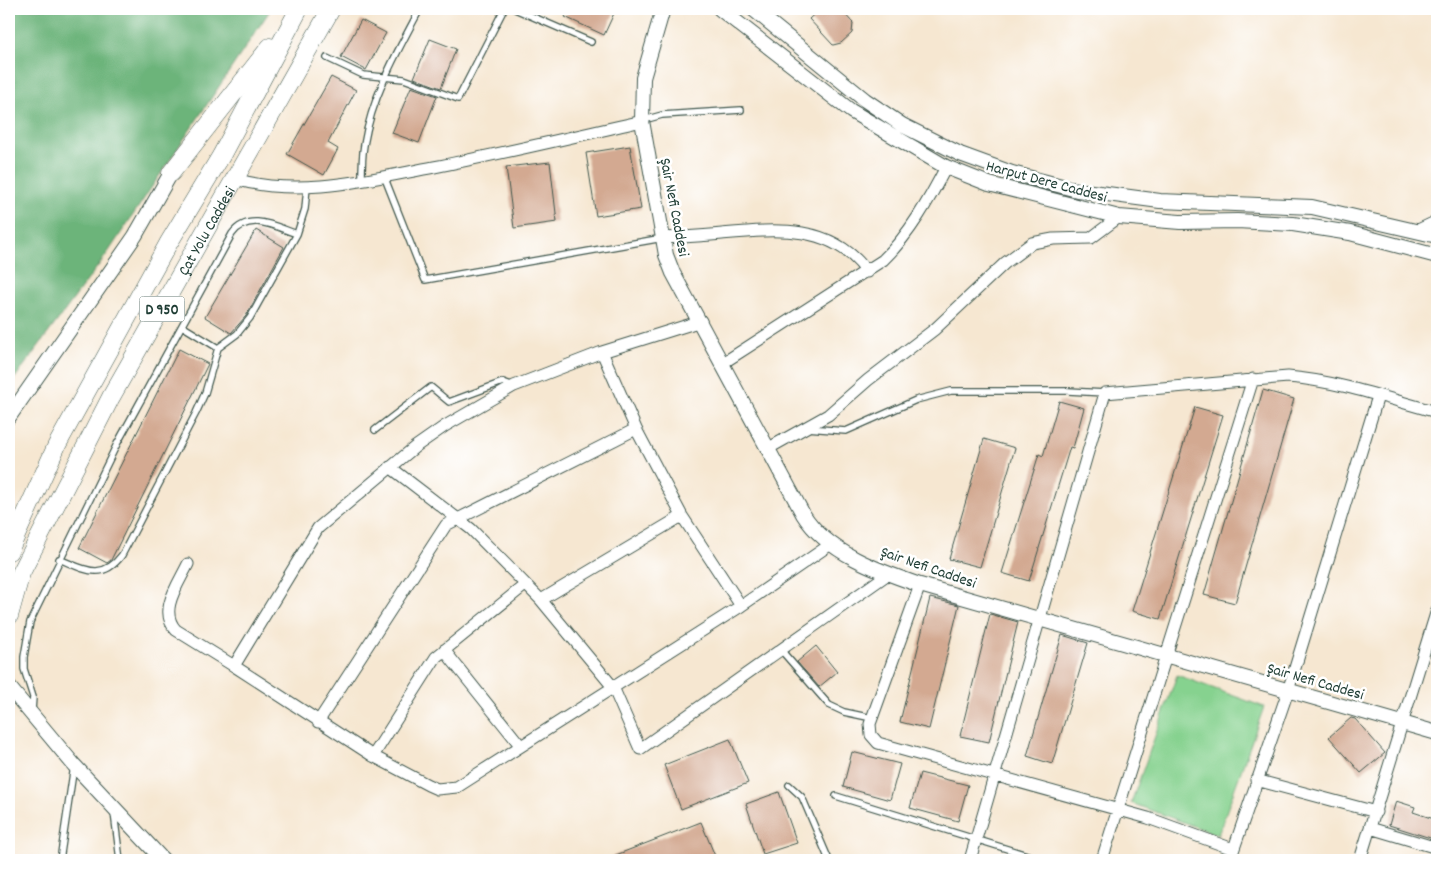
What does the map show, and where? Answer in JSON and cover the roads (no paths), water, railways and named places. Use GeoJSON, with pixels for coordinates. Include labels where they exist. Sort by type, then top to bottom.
{"type":"FeatureCollection","features":[{"type":"Feature","properties":{"kind":"highway"},"geometry":{"type":"LineString","coordinates":[[172,173],[299,9]]}},
{"type":"Feature","properties":{"kind":"highway","name":"Çat Yolu Caddesi"},"geometry":{"type":"LineString","coordinates":[[9,551],[57,445],[168,244],[221,156],[299,9]]}},
{"type":"Feature","properties":{"kind":"highway","name":"Çat Yolu Caddesi"},"geometry":{"type":"LineString","coordinates":[[9,616],[21,573],[102,414],[331,9]]}},
{"type":"Feature","properties":{"kind":"street","name":"Şair Nefi Caddesi"},"geometry":{"type":"LineString","coordinates":[[663,9],[643,78],[642,121],[666,255],[673,273],[701,321],[808,522],[831,544],[888,574],[920,585],[1437,733]]}},
{"type":"Feature","properties":{"kind":"street","name":"Harput Dere Caddesi"},"geometry":{"type":"LineString","coordinates":[[720,9],[851,111],[946,167],[989,184],[1119,217],[1180,222],[1237,221],[1293,224],[1350,233],[1437,256]]}},
{"type":"Feature","properties":{"kind":"street","name":"Harput Dere Caddesi"},"geometry":{"type":"LineString","coordinates":[[753,9],[865,100],[902,124],[960,154],[1012,173],[1077,190],[1160,201],[1312,207],[1418,230],[1437,236]]}},
{"type":"Feature","properties":{"kind":"street"},"geometry":{"type":"LineString","coordinates":[[235,178],[262,185],[307,187],[362,180],[507,153],[642,121]]}},
{"type":"Feature","properties":{"kind":"street"},"geometry":{"type":"LineString","coordinates":[[723,364],[867,272],[895,248],[928,201],[946,167]]}},
{"type":"Feature","properties":{"kind":"street"},"geometry":{"type":"LineString","coordinates":[[9,418],[135,236],[172,173]]}},
{"type":"Feature","properties":{"kind":"street"},"geometry":{"type":"LineString","coordinates":[[769,448],[828,415],[868,380],[935,329],[1005,263],[1032,243],[1053,239],[1091,238],[1119,217]]}},
{"type":"Feature","properties":{"kind":"street"},"geometry":{"type":"LineString","coordinates":[[1418,230],[1437,221]]}},
{"type":"Feature","properties":{"kind":"street"},"geometry":{"type":"LineString","coordinates":[[664,238],[762,230],[804,232],[836,243],[852,254],[867,272]]}},
{"type":"Feature","properties":{"kind":"street"},"geometry":{"type":"LineString","coordinates":[[234,666],[318,528],[390,467],[445,426],[514,386],[602,352],[701,321]]}},
{"type":"Feature","properties":{"kind":"street"},"geometry":{"type":"LineString","coordinates":[[602,352],[636,429],[682,516],[741,606]]}},
{"type":"Feature","properties":{"kind":"street"},"geometry":{"type":"LineString","coordinates":[[970,860],[1041,620],[1105,393],[1253,379],[1302,378],[1437,412]]}},
{"type":"Feature","properties":{"kind":"street"},"geometry":{"type":"LineString","coordinates":[[1102,860],[1120,809],[1166,654],[1253,379]]}},
{"type":"Feature","properties":{"kind":"street"},"geometry":{"type":"LineString","coordinates":[[920,585],[872,718],[870,729],[878,743],[1120,809],[1231,855],[1288,691],[1378,396]]}},
{"type":"Feature","properties":{"kind":"street"},"geometry":{"type":"LineString","coordinates":[[318,722],[442,530],[458,518],[636,429]]}},
{"type":"Feature","properties":{"kind":"street"},"geometry":{"type":"LineString","coordinates":[[390,467],[458,518],[540,600],[613,687],[640,749],[888,574]]}},
{"type":"Feature","properties":{"kind":"street"},"geometry":{"type":"LineString","coordinates":[[540,600],[682,516]]}},
{"type":"Feature","properties":{"kind":"street"},"geometry":{"type":"LineString","coordinates":[[188,564],[168,609],[171,625],[176,630],[373,756],[428,785],[448,789],[468,781],[520,745],[741,606],[831,544]]}},
{"type":"Feature","properties":{"kind":"street"},"geometry":{"type":"LineString","coordinates":[[373,756],[431,664],[444,650],[525,584]]}},
{"type":"Feature","properties":{"kind":"street"},"geometry":{"type":"LineString","coordinates":[[1360,860],[1437,610]]}},
{"type":"Feature","properties":{"kind":"street"},"geometry":{"type":"LineString","coordinates":[[444,650],[520,745]]}},
{"type":"Feature","properties":{"kind":"street"},"geometry":{"type":"LineString","coordinates":[[9,687],[74,765],[163,860]]}},
{"type":"Feature","properties":{"kind":"street"},"geometry":{"type":"LineString","coordinates":[[1256,780],[1376,812]]}},
{"type":"Feature","properties":{"kind":"street"},"geometry":{"type":"LineString","coordinates":[[1370,828],[1437,848]]}},
{"type":"Feature","properties":{"kind":"lane"},"geometry":{"type":"LineString","coordinates":[[362,180],[364,145],[385,76],[420,9]]}},
{"type":"Feature","properties":{"kind":"lane"},"geometry":{"type":"LineString","coordinates":[[327,58],[363,75],[404,79],[458,99],[504,9]]}},
{"type":"Feature","properties":{"kind":"lane"},"geometry":{"type":"LineString","coordinates":[[515,9],[591,42]]}},
{"type":"Feature","properties":{"kind":"lane"},"geometry":{"type":"LineString","coordinates":[[642,121],[662,115],[741,110]]}},
{"type":"Feature","properties":{"kind":"lane"},"geometry":{"type":"LineString","coordinates":[[384,176],[425,280],[664,238]]}},
{"type":"Feature","properties":{"kind":"lane"},"geometry":{"type":"LineString","coordinates":[[59,559],[94,572],[106,570],[118,561],[196,413],[207,386],[218,348],[237,334],[250,318],[297,234],[305,208],[307,187]]}},
{"type":"Feature","properties":{"kind":"lane"},"geometry":{"type":"LineString","coordinates":[[31,713],[33,697],[24,668],[27,634],[59,559],[117,444],[232,234],[239,226],[257,220],[297,234]]}},
{"type":"Feature","properties":{"kind":"lane"},"geometry":{"type":"LineString","coordinates":[[182,326],[218,348]]}},
{"type":"Feature","properties":{"kind":"lane"},"geometry":{"type":"LineString","coordinates":[[375,430],[431,387],[449,402],[503,382],[514,386]]}},
{"type":"Feature","properties":{"kind":"lane"},"geometry":{"type":"LineString","coordinates":[[807,428],[846,431],[916,400],[951,391],[1068,391],[1105,393]]}},
{"type":"Feature","properties":{"kind":"lane"},"geometry":{"type":"LineString","coordinates":[[780,649],[829,705],[844,712],[872,718]]}},
{"type":"Feature","properties":{"kind":"lane"},"geometry":{"type":"LineString","coordinates":[[60,860],[74,765]]}},
{"type":"Feature","properties":{"kind":"lane"},"geometry":{"type":"LineString","coordinates":[[789,785],[802,796],[828,860]]}},
{"type":"Feature","properties":{"kind":"lane"},"geometry":{"type":"LineString","coordinates":[[836,796],[977,838],[1043,860]]}},
{"type":"Feature","properties":{"kind":"lane"},"geometry":{"type":"LineString","coordinates":[[114,808],[120,860]]}}]}
